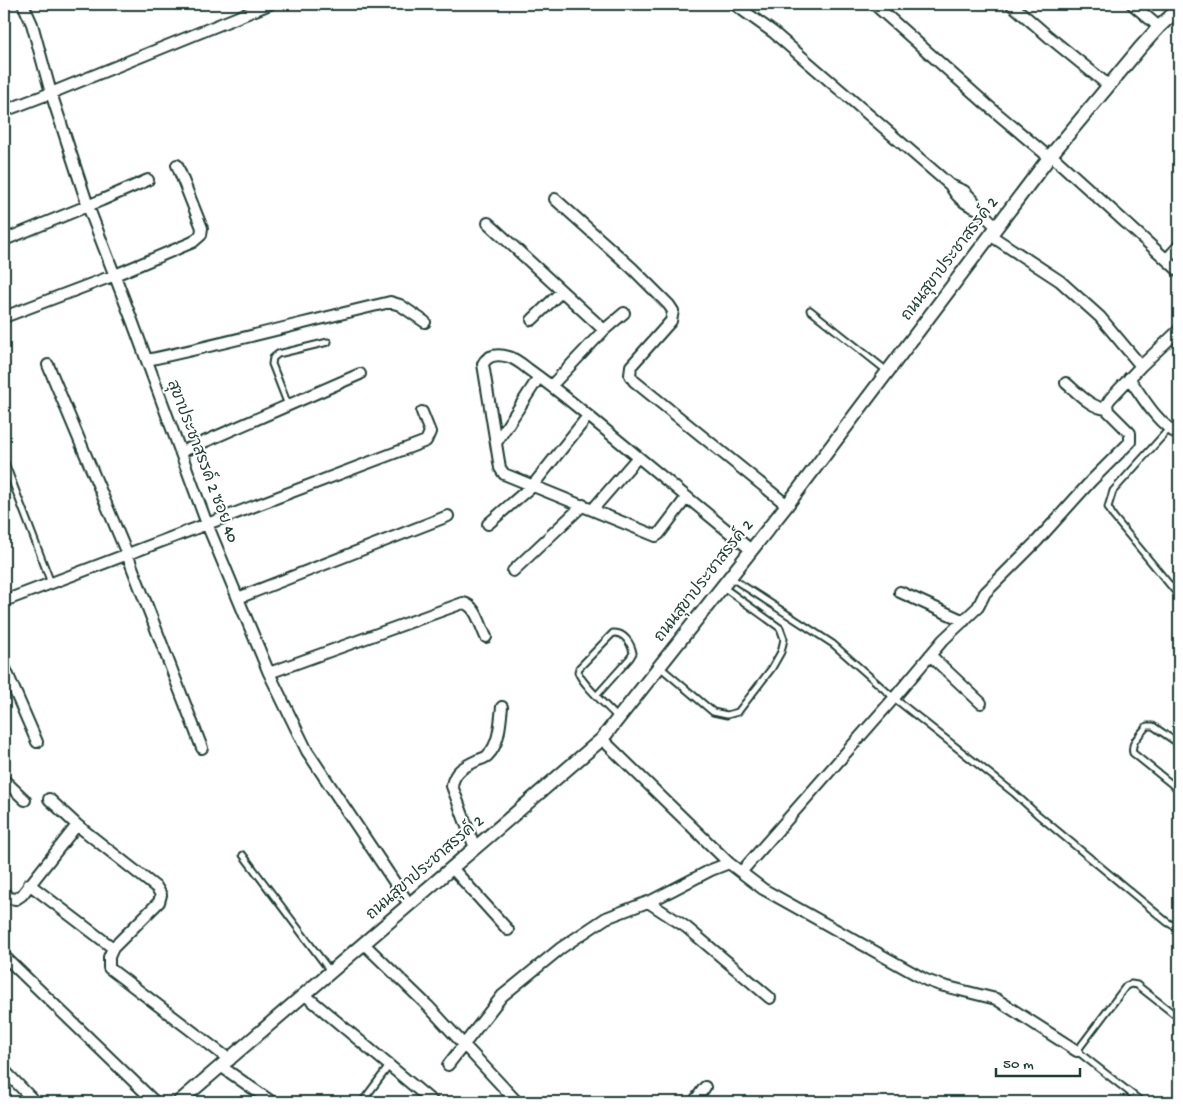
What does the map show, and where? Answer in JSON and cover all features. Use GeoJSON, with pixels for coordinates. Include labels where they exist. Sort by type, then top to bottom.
{"type":"FeatureCollection","features":[{"type":"Feature","properties":{"kind":"street","name":"สุขาประชาสรรค์ 2 ซอย 40"},"geometry":{"type":"LineString","coordinates":[[23,4],[32,24],[51,94],[88,206],[207,524],[269,673],[307,750],[409,904]]}},
{"type":"Feature","properties":{"kind":"street"},"geometry":{"type":"LineString","coordinates":[[4,111],[51,94],[270,4]]}},
{"type":"Feature","properties":{"kind":"street"},"geometry":{"type":"LineString","coordinates":[[734,4],[773,32],[950,185],[966,204],[978,209],[994,231],[1060,281],[1100,317],[1141,366]]}},
{"type":"Feature","properties":{"kind":"street"},"geometry":{"type":"LineString","coordinates":[[874,4],[986,104],[1050,156],[1179,271]]}},
{"type":"Feature","properties":{"kind":"street"},"geometry":{"type":"LineString","coordinates":[[1011,4],[1108,85]]}},
{"type":"Feature","properties":{"kind":"street"},"geometry":{"type":"LineString","coordinates":[[1132,4],[1159,27]]}},
{"type":"Feature","properties":{"kind":"street","name":"ถนนสุขาประชาสรรค์ 2"},"geometry":{"type":"LineString","coordinates":[[179,1102],[226,1064],[602,739],[787,504],[1050,156],[1108,85],[1159,27],[1179,8]]}},
{"type":"Feature","properties":{"kind":"street"},"geometry":{"type":"LineString","coordinates":[[4,317],[115,275],[193,242],[201,235],[202,228],[177,166]]}},
{"type":"Feature","properties":{"kind":"street"},"geometry":{"type":"LineString","coordinates":[[4,240],[148,180]]}},
{"type":"Feature","properties":{"kind":"street"},"geometry":{"type":"LineString","coordinates":[[555,199],[670,305],[672,311],[671,321],[631,366],[630,375],[634,381],[787,504]]}},
{"type":"Feature","properties":{"kind":"street"},"geometry":{"type":"LineString","coordinates":[[488,223],[604,330]]}},
{"type":"Feature","properties":{"kind":"street"},"geometry":{"type":"LineString","coordinates":[[1167,259],[1179,246]]}},
{"type":"Feature","properties":{"kind":"street"},"geometry":{"type":"LineString","coordinates":[[532,320],[562,291]]}},
{"type":"Feature","properties":{"kind":"street"},"geometry":{"type":"LineString","coordinates":[[147,360],[390,302],[400,305],[425,322]]}},
{"type":"Feature","properties":{"kind":"street"},"geometry":{"type":"LineString","coordinates":[[551,386],[604,330],[624,313]]}},
{"type":"Feature","properties":{"kind":"street"},"geometry":{"type":"LineString","coordinates":[[1107,410],[1110,399],[1179,330]]}},
{"type":"Feature","properties":{"kind":"street"},"geometry":{"type":"LineString","coordinates":[[686,497],[656,536],[504,474],[500,468],[482,364],[485,359],[492,356],[510,357],[539,377],[588,416],[638,457],[750,550]]}},
{"type":"Feature","properties":{"kind":"street"},"geometry":{"type":"LineString","coordinates":[[48,365],[127,554],[202,748]]}},
{"type":"Feature","properties":{"kind":"street"},"geometry":{"type":"LineString","coordinates":[[181,452],[360,374]]}},
{"type":"Feature","properties":{"kind":"street"},"geometry":{"type":"LineString","coordinates":[[496,443],[539,377]]}},
{"type":"Feature","properties":{"kind":"street"},"geometry":{"type":"LineString","coordinates":[[1129,378],[1154,414],[1169,429],[1179,435]]}},
{"type":"Feature","properties":{"kind":"street"},"geometry":{"type":"LineString","coordinates":[[742,871],[943,640],[978,607],[985,593],[1130,442],[1130,433],[1107,410],[1092,405],[1066,383]]}},
{"type":"Feature","properties":{"kind":"street"},"geometry":{"type":"LineString","coordinates":[[4,601],[426,441],[430,432],[422,412]]}},
{"type":"Feature","properties":{"kind":"street"},"geometry":{"type":"LineString","coordinates":[[488,524],[533,485],[588,416]]}},
{"type":"Feature","properties":{"kind":"street"},"geometry":{"type":"LineString","coordinates":[[593,509],[638,457]]}},
{"type":"Feature","properties":{"kind":"street"},"geometry":{"type":"LineString","coordinates":[[513,571],[583,505]]}},
{"type":"Feature","properties":{"kind":"street"},"geometry":{"type":"LineString","coordinates":[[238,598],[448,516]]}},
{"type":"Feature","properties":{"kind":"street"},"geometry":{"type":"LineString","coordinates":[[900,592],[964,621]]}},
{"type":"Feature","properties":{"kind":"street"},"geometry":{"type":"LineString","coordinates":[[269,673],[463,603],[469,604],[473,608],[486,637]]}},
{"type":"Feature","properties":{"kind":"street"},"geometry":{"type":"LineString","coordinates":[[930,655],[981,704]]}},
{"type":"Feature","properties":{"kind":"street"},"geometry":{"type":"LineString","coordinates":[[4,666],[37,742]]}},
{"type":"Feature","properties":{"kind":"street"},"geometry":{"type":"LineString","coordinates":[[475,848],[452,786],[453,777],[458,771],[471,763],[488,756],[499,731],[502,707]]}},
{"type":"Feature","properties":{"kind":"street"},"geometry":{"type":"LineString","coordinates":[[602,739],[729,863],[742,871],[763,889],[926,980],[996,999],[1077,1051]]}},
{"type":"Feature","properties":{"kind":"street"},"geometry":{"type":"LineString","coordinates":[[4,780],[25,800]]}},
{"type":"Feature","properties":{"kind":"street"},"geometry":{"type":"LineString","coordinates":[[49,799],[77,825],[157,888],[161,895],[159,902],[113,948],[109,968],[272,1102]]}},
{"type":"Feature","properties":{"kind":"street"},"geometry":{"type":"LineString","coordinates":[[4,893],[9,898],[16,899],[22,895],[77,825]]}},
{"type":"Feature","properties":{"kind":"street"},"geometry":{"type":"LineString","coordinates":[[448,1065],[502,996],[561,948],[606,918],[648,902],[711,870],[729,863]]}},
{"type":"Feature","properties":{"kind":"street"},"geometry":{"type":"LineString","coordinates":[[452,868],[508,930]]}},
{"type":"Feature","properties":{"kind":"street"},"geometry":{"type":"LineString","coordinates":[[29,884],[113,948]]}},
{"type":"Feature","properties":{"kind":"street"},"geometry":{"type":"LineString","coordinates":[[648,902],[686,927],[770,998]]}},
{"type":"Feature","properties":{"kind":"street"},"geometry":{"type":"LineString","coordinates":[[364,944],[428,1006],[517,1102]]}},
{"type":"Feature","properties":{"kind":"street"},"geometry":{"type":"LineString","coordinates":[[4,956],[155,1102]]}},
{"type":"Feature","properties":{"kind":"street"},"geometry":{"type":"LineString","coordinates":[[305,995],[433,1102]]}},
{"type":"Feature","properties":{"kind":"street"},"geometry":{"type":"LineString","coordinates":[[4,1070],[35,1102]]}},
{"type":"Feature","properties":{"kind":"street"},"geometry":{"type":"LineString","coordinates":[[694,1102],[705,1086]]}},
{"type":"Feature","properties":{"kind":"lane"},"geometry":{"type":"LineString","coordinates":[[810,310],[887,371]]}},
{"type":"Feature","properties":{"kind":"lane"},"geometry":{"type":"LineString","coordinates":[[288,405],[272,364],[273,358],[278,354],[328,342]]}},
{"type":"Feature","properties":{"kind":"lane"},"geometry":{"type":"LineString","coordinates":[[1169,429],[1113,491],[1108,507],[1113,516],[1179,596]]}},
{"type":"Feature","properties":{"kind":"lane"},"geometry":{"type":"LineString","coordinates":[[4,460],[51,583]]}},
{"type":"Feature","properties":{"kind":"lane"},"geometry":{"type":"LineString","coordinates":[[659,667],[713,712],[727,715],[738,712],[781,652],[784,639],[780,628],[726,581]]}},
{"type":"Feature","properties":{"kind":"lane"},"geometry":{"type":"LineString","coordinates":[[726,581],[833,644],[894,698],[1014,793],[1167,922],[1179,929]]}},
{"type":"Feature","properties":{"kind":"lane"},"geometry":{"type":"LineString","coordinates":[[596,695],[633,653],[632,646],[618,632],[613,633],[579,668],[578,672],[582,680],[596,695],[618,718]]}},
{"type":"Feature","properties":{"kind":"lane"},"geometry":{"type":"LineString","coordinates":[[1179,744],[1153,726],[1147,726],[1133,743],[1132,748],[1133,753],[1179,790]]}},
{"type":"Feature","properties":{"kind":"lane"},"geometry":{"type":"LineString","coordinates":[[243,856],[332,972]]}},
{"type":"Feature","properties":{"kind":"lane"},"geometry":{"type":"LineString","coordinates":[[1142,1102],[1077,1051],[1126,986],[1131,984],[1137,985],[1179,1018]]}},
{"type":"Feature","properties":{"kind":"lane"},"geometry":{"type":"LineString","coordinates":[[362,1102],[389,1066]]}}]}
